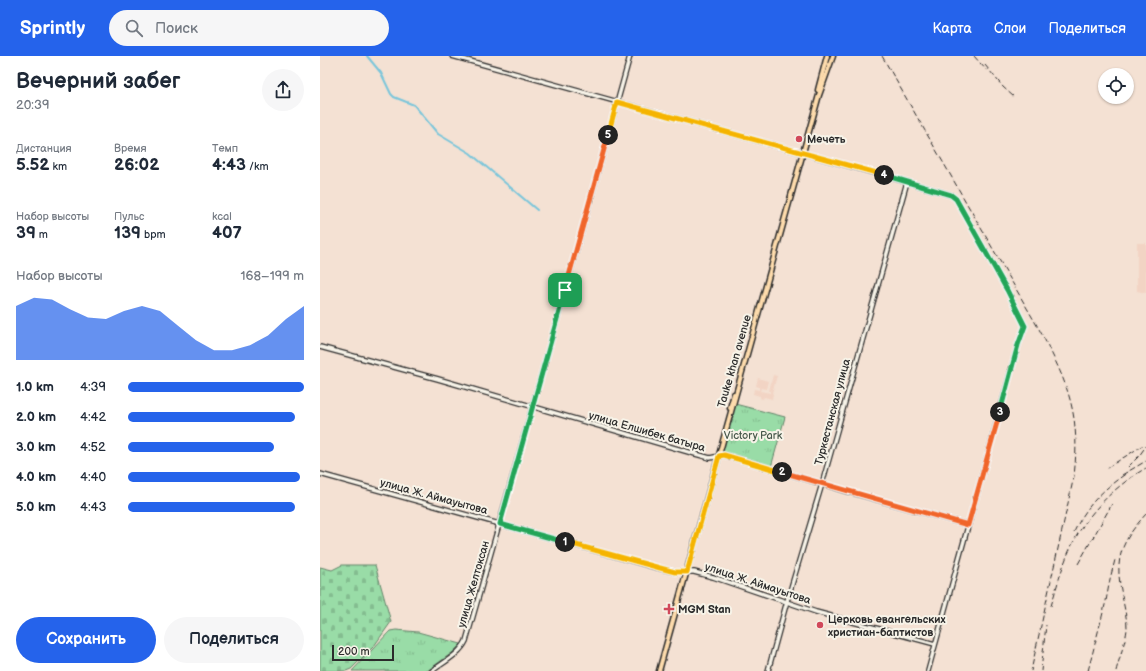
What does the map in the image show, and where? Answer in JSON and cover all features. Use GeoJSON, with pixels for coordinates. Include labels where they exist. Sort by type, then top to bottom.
{"type":"FeatureCollection","features":[{"type":"Feature","properties":{"kind":"main road"},"geometry":{"type":"LineString","coordinates":[[452,56],[907,182],[951,195],[956,199],[1007,290],[1025,326],[1017,350],[928,671]]}},
{"type":"Feature","properties":{"kind":"main road","name":"улица Желтоксан"},"geometry":{"type":"LineString","coordinates":[[432,671],[457,652],[466,641],[630,56]]}},
{"type":"Feature","properties":{"kind":"main road","name":"Tauke khan avenue"},"geometry":{"type":"LineString","coordinates":[[802,153],[827,56]]}},
{"type":"Feature","properties":{"kind":"main road","name":"Tauke khan avenue"},"geometry":{"type":"LineString","coordinates":[[659,671],[802,153],[819,94],[832,57]]}},
{"type":"Feature","properties":{"kind":"main road","name":"Туркестанская улица"},"geometry":{"type":"LineString","coordinates":[[768,671],[907,182]]}},
{"type":"Feature","properties":{"kind":"main road","name":"улица Елшибек батыра"},"geometry":{"type":"LineString","coordinates":[[320,347],[438,379],[698,455],[710,458],[724,455],[968,525]]}},
{"type":"Feature","properties":{"kind":"main road","name":"улица Ж. Аймауытова"},"geometry":{"type":"LineString","coordinates":[[320,474],[654,567],[675,572],[694,572],[713,577],[824,614],[935,644]]}},
{"type":"Feature","properties":{"kind":"main road","name":"Tauke khan avenue"},"geometry":{"type":"LineString","coordinates":[[659,671],[687,572]]}},
{"type":"Feature","properties":{"kind":"shaded area"},"geometry":{"type":"Polygon","coordinates":[[[1137,243],[1146,243],[1146,293],[1137,291],[1137,243]]]}},
{"type":"Feature","properties":{"kind":"shaded area"},"geometry":{"type":"Polygon","coordinates":[[[773,375],[777,376],[772,393],[772,399],[764,397],[763,399],[760,398],[760,396],[753,394],[754,389],[759,390],[759,387],[756,386],[758,378],[768,381],[766,389],[761,388],[760,391],[770,393],[769,391],[773,375]]]}},
{"type":"Feature","properties":{"kind":"green space","name":"Victory Park"},"geometry":{"type":"Polygon","coordinates":[[[735,404],[785,417],[771,467],[722,454],[735,404]]]}},
{"type":"Feature","properties":{"kind":"green space"},"geometry":{"type":"Polygon","coordinates":[[[342,565],[375,565],[391,622],[374,646],[351,669],[346,671],[320,671],[320,567],[332,570],[342,565]]]}},
{"type":"Feature","properties":{"kind":"green space"},"geometry":{"type":"Polygon","coordinates":[[[396,630],[418,632],[461,644],[452,653],[427,671],[352,671],[390,631],[396,630]]]}},
{"type":"Feature","properties":{"kind":"waterway"},"geometry":{"type":"LineString","coordinates":[[367,56],[381,73],[391,94],[394,97],[414,105],[438,134],[470,153],[537,210]]}},
{"type":"Feature","properties":{"kind":"railway"},"geometry":{"type":"LineString","coordinates":[[882,56],[1039,329],[1065,383],[1074,416],[1076,434],[1074,476],[1031,671]]}},
{"type":"Feature","properties":{"kind":"railway"},"geometry":{"type":"LineString","coordinates":[[974,56],[987,71]]}},
{"type":"Feature","properties":{"kind":"railway"},"geometry":{"type":"LineString","coordinates":[[985,65],[1003,87],[1014,97]]}},
{"type":"Feature","properties":{"kind":"railway"},"geometry":{"type":"LineString","coordinates":[[1107,468],[1145,444]]}},
{"type":"Feature","properties":{"kind":"railway"},"geometry":{"type":"LineString","coordinates":[[1128,467],[1146,446]]}},
{"type":"Feature","properties":{"kind":"railway"},"geometry":{"type":"LineString","coordinates":[[1122,475],[1146,461]]}},
{"type":"Feature","properties":{"kind":"railway"},"geometry":{"type":"LineString","coordinates":[[1051,606],[1068,554],[1077,535],[1085,523],[1102,502],[1113,492],[1123,483],[1146,468]]}},
{"type":"Feature","properties":{"kind":"railway"},"geometry":{"type":"LineString","coordinates":[[1074,532],[1084,514],[1096,499],[1110,485],[1127,473]]}},
{"type":"Feature","properties":{"kind":"railway"},"geometry":{"type":"LineString","coordinates":[[1078,564],[1112,504]]}},
{"type":"Feature","properties":{"kind":"railway"},"geometry":{"type":"LineString","coordinates":[[1116,671],[1127,629],[1120,582],[1119,560],[1125,542],[1146,514]]}},
{"type":"Feature","properties":{"kind":"railway"},"geometry":{"type":"LineString","coordinates":[[1088,671],[1115,560]]}},
{"type":"Feature","properties":{"kind":"railway"},"geometry":{"type":"LineString","coordinates":[[1041,671],[1046,625]]}},
{"type":"Feature","properties":{"kind":"place","name":"Мечеть"},"geometry":{"type":"Point","coordinates":[799,139]}},
{"type":"Feature","properties":{"kind":"place","name":"MGM Stan"},"geometry":{"type":"Point","coordinates":[669,609]}},
{"type":"Feature","properties":{"kind":"place","name":"Церковь евангельских христиан-баптистов"},"geometry":{"type":"Point","coordinates":[820,625]}},
{"type":"Feature","properties":{"kind":"route"},"geometry":{"type":"LineString","coordinates":[[617,102],[859,168],[951,195],[956,199],[1007,290],[1025,326],[1018,345],[968,525],[723,455],[719,456],[687,572],[675,572],[654,567],[569,542],[500,524],[565,290],[617,102]]}}]}
